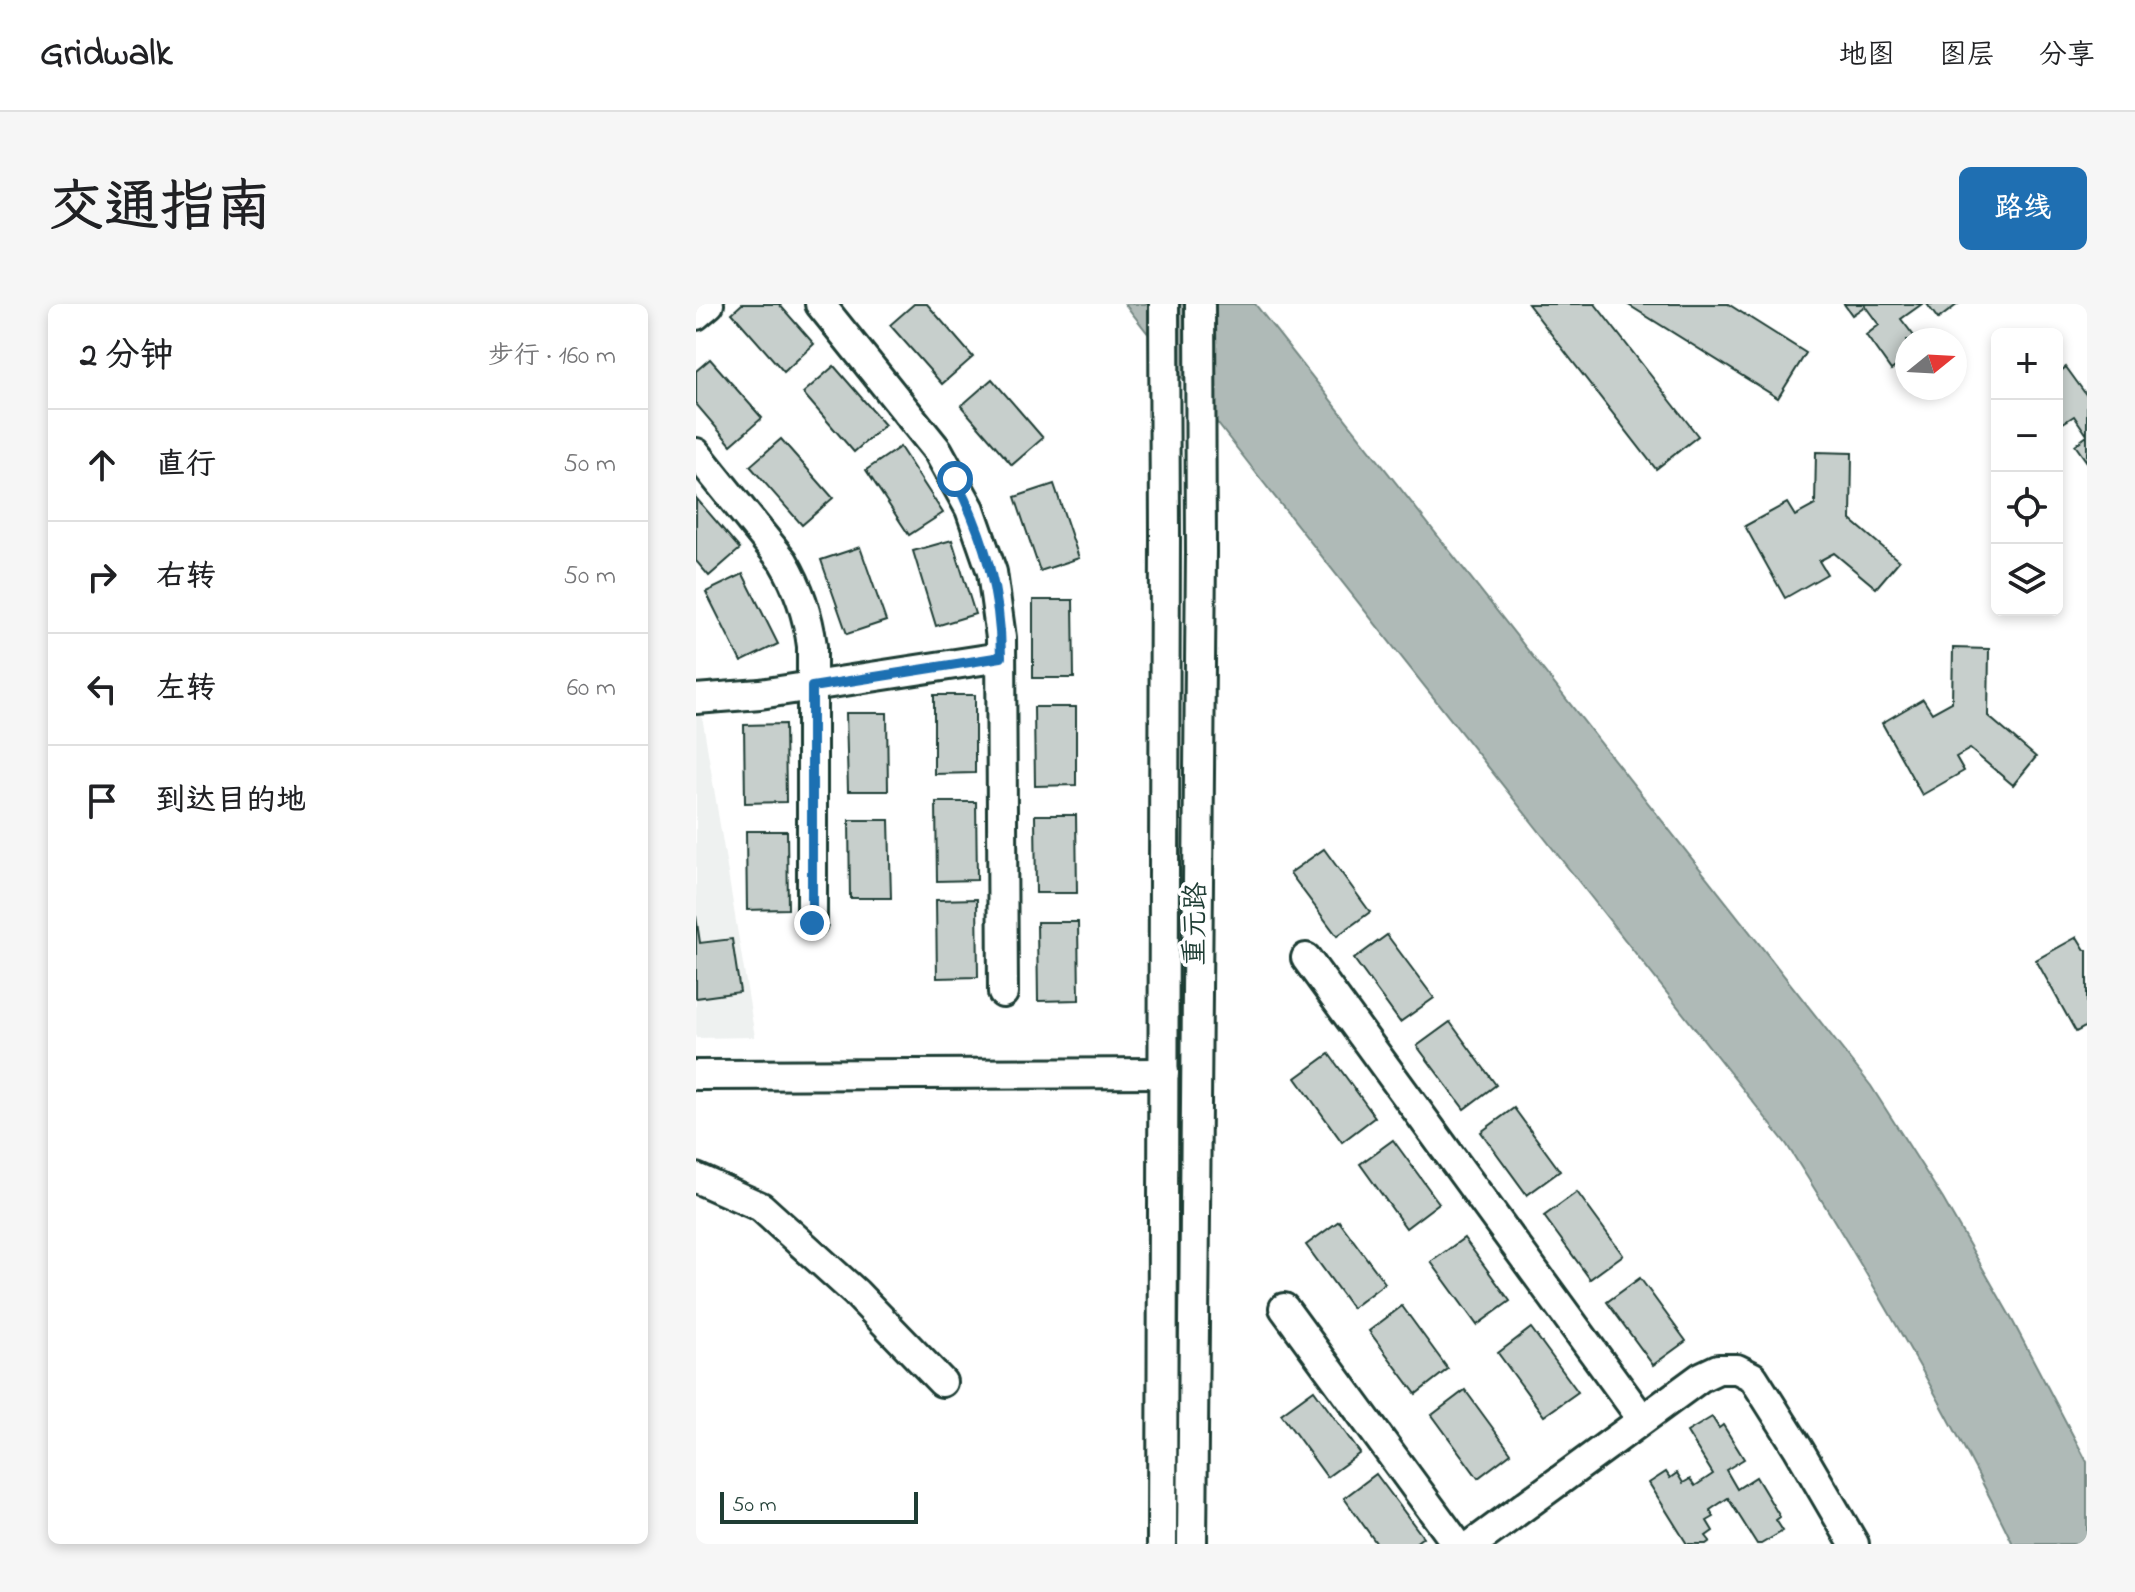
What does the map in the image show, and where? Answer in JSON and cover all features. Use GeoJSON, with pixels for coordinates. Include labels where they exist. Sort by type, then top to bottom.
{"type":"FeatureCollection","features":[{"type":"Feature","properties":{"kind":"street"},"geometry":{"type":"LineString","coordinates":[[696,315],[709,304]]}},
{"type":"Feature","properties":{"kind":"street"},"geometry":{"type":"LineString","coordinates":[[820,304],[918,425],[955,479],[970,509],[992,572],[998,604],[1001,657],[1003,993]]}},
{"type":"Feature","properties":{"kind":"street","name":"重元路"},"geometry":{"type":"LineString","coordinates":[[1162,1544],[1164,304]]}},
{"type":"Feature","properties":{"kind":"street","name":"重元路"},"geometry":{"type":"LineString","coordinates":[[1192,1544],[1201,552],[1200,304]]}},
{"type":"Feature","properties":{"kind":"street"},"geometry":{"type":"LineString","coordinates":[[696,453],[769,542],[795,580],[809,624],[812,646],[812,923]]}},
{"type":"Feature","properties":{"kind":"street"},"geometry":{"type":"LineString","coordinates":[[696,699],[812,687],[1001,657]]}},
{"type":"Feature","properties":{"kind":"street"},"geometry":{"type":"LineString","coordinates":[[1306,958],[1642,1419]]}},
{"type":"Feature","properties":{"kind":"street"},"geometry":{"type":"LineString","coordinates":[[696,1075],[1164,1073]]}},
{"type":"Feature","properties":{"kind":"street"},"geometry":{"type":"LineString","coordinates":[[696,1178],[761,1207],[856,1293],[942,1382]]}},
{"type":"Feature","properties":{"kind":"street"},"geometry":{"type":"LineString","coordinates":[[1284,1308],[1457,1544]]}},
{"type":"Feature","properties":{"kind":"street"},"geometry":{"type":"LineString","coordinates":[[1473,1544],[1642,1419],[1701,1377],[1718,1369],[1737,1369],[1753,1377],[1854,1544]]}},
{"type":"Feature","properties":{"kind":"shaded area"},"geometry":{"type":"Polygon","coordinates":[[[1125,304],[1255,304],[1871,1086],[1943,1199],[2010,1316],[2087,1462],[2087,1544],[2013,1544],[1906,1341],[1787,1145],[1125,304]]]}},
{"type":"Feature","properties":{"kind":"shaded area"},"geometry":{"type":"Polygon","coordinates":[[[696,715],[702,716],[755,1037],[696,1038],[696,715]]]}},
{"type":"Feature","properties":{"kind":"building"},"geometry":{"type":"Polygon","coordinates":[[[742,304],[779,304],[814,344],[784,372],[732,313],[742,304]]]}},
{"type":"Feature","properties":{"kind":"building"},"geometry":{"type":"Polygon","coordinates":[[[914,304],[927,304],[973,357],[942,384],[890,325],[914,304]]]}},
{"type":"Feature","properties":{"kind":"building"},"geometry":{"type":"Polygon","coordinates":[[[1528,304],[1595,304],[1698,436],[1656,469],[1528,304]]]}},
{"type":"Feature","properties":{"kind":"building"},"geometry":{"type":"Polygon","coordinates":[[[1627,304],[1728,304],[1806,353],[1778,398],[1627,304]]]}},
{"type":"Feature","properties":{"kind":"building"},"geometry":{"type":"Polygon","coordinates":[[[1844,304],[1922,304],[1901,319],[1908,328],[1895,328],[1895,367],[1891,370],[1866,335],[1879,325],[1865,306],[1852,315],[1844,304]]]}},
{"type":"Feature","properties":{"kind":"building"},"geometry":{"type":"Polygon","coordinates":[[[1927,304],[1958,304],[1938,319],[1927,304]]]}},
{"type":"Feature","properties":{"kind":"building"},"geometry":{"type":"Polygon","coordinates":[[[710,359],[762,418],[731,445],[696,404],[696,371],[710,359]]]}},
{"type":"Feature","properties":{"kind":"building"},"geometry":{"type":"Polygon","coordinates":[[[834,366],[885,425],[854,452],[803,393],[834,366]]]}},
{"type":"Feature","properties":{"kind":"building"},"geometry":{"type":"Polygon","coordinates":[[[2066,367],[2087,396],[2087,435],[2074,416],[2063,423],[2063,369],[2066,367]]]}},
{"type":"Feature","properties":{"kind":"building"},"geometry":{"type":"Polygon","coordinates":[[[992,379],[1043,438],[1012,465],[961,406],[992,379]]]}},
{"type":"Feature","properties":{"kind":"building"},"geometry":{"type":"Polygon","coordinates":[[[2087,436],[2087,462],[2075,445],[2087,436]]]}},
{"type":"Feature","properties":{"kind":"building"},"geometry":{"type":"Polygon","coordinates":[[[781,439],[833,498],[802,525],[750,466],[781,439]]]}},
{"type":"Feature","properties":{"kind":"building"},"geometry":{"type":"Polygon","coordinates":[[[900,447],[943,513],[909,535],[866,470],[900,447]]]}},
{"type":"Feature","properties":{"kind":"building"},"geometry":{"type":"Polygon","coordinates":[[[1816,452],[1852,453],[1851,520],[1899,561],[1876,588],[1834,553],[1819,561],[1827,574],[1785,598],[1745,526],[1787,503],[1795,516],[1815,505],[1816,452]]]}},
{"type":"Feature","properties":{"kind":"building"},"geometry":{"type":"Polygon","coordinates":[[[1054,484],[1079,558],[1040,571],[1015,497],[1054,484]]]}},
{"type":"Feature","properties":{"kind":"building"},"geometry":{"type":"Polygon","coordinates":[[[696,498],[740,549],[709,576],[696,561],[696,498]]]}},
{"type":"Feature","properties":{"kind":"building"},"geometry":{"type":"Polygon","coordinates":[[[952,540],[975,614],[936,626],[913,551],[952,540]]]}},
{"type":"Feature","properties":{"kind":"building"},"geometry":{"type":"Polygon","coordinates":[[[860,547],[886,621],[847,634],[821,560],[860,547]]]}},
{"type":"Feature","properties":{"kind":"building"},"geometry":{"type":"Polygon","coordinates":[[[743,574],[778,644],[741,662],[706,592],[743,574]]]}},
{"type":"Feature","properties":{"kind":"building"},"geometry":{"type":"Polygon","coordinates":[[[1033,600],[1073,600],[1074,678],[1033,678],[1033,600]]]}},
{"type":"Feature","properties":{"kind":"building"},"geometry":{"type":"Polygon","coordinates":[[[1953,648],[1989,649],[1988,716],[2036,757],[2013,785],[1970,749],[1956,757],[1964,771],[1922,795],[1882,723],[1923,699],[1932,713],[1952,702],[1953,648]]]}},
{"type":"Feature","properties":{"kind":"building"},"geometry":{"type":"Polygon","coordinates":[[[934,695],[975,695],[975,773],[934,774],[934,695]]]}},
{"type":"Feature","properties":{"kind":"building"},"geometry":{"type":"Polygon","coordinates":[[[1034,707],[1076,707],[1076,785],[1035,786],[1034,707]]]}},
{"type":"Feature","properties":{"kind":"building"},"geometry":{"type":"Polygon","coordinates":[[[846,713],[887,713],[888,791],[848,791],[846,713]]]}},
{"type":"Feature","properties":{"kind":"building"},"geometry":{"type":"Polygon","coordinates":[[[785,724],[786,802],[745,803],[744,725],[785,724]]]}},
{"type":"Feature","properties":{"kind":"building"},"geometry":{"type":"Polygon","coordinates":[[[936,802],[976,802],[977,880],[937,881],[936,802]]]}},
{"type":"Feature","properties":{"kind":"building"},"geometry":{"type":"Polygon","coordinates":[[[1035,815],[1076,815],[1077,893],[1036,893],[1035,815]]]}},
{"type":"Feature","properties":{"kind":"building"},"geometry":{"type":"Polygon","coordinates":[[[849,820],[889,820],[891,898],[850,898],[849,820]]]}},
{"type":"Feature","properties":{"kind":"building"},"geometry":{"type":"Polygon","coordinates":[[[746,831],[787,831],[788,909],[747,910],[746,831]]]}},
{"type":"Feature","properties":{"kind":"building"},"geometry":{"type":"Polygon","coordinates":[[[1324,849],[1370,912],[1337,936],[1290,873],[1324,849]]]}},
{"type":"Feature","properties":{"kind":"building"},"geometry":{"type":"Polygon","coordinates":[[[977,899],[978,977],[937,978],[936,900],[977,899]]]}},
{"type":"Feature","properties":{"kind":"building"},"geometry":{"type":"Polygon","coordinates":[[[696,916],[700,943],[732,939],[740,992],[696,998],[696,916]]]}},
{"type":"Feature","properties":{"kind":"building"},"geometry":{"type":"Polygon","coordinates":[[[1037,922],[1078,922],[1079,1000],[1038,1001],[1037,922]]]}},
{"type":"Feature","properties":{"kind":"building"},"geometry":{"type":"Polygon","coordinates":[[[1387,935],[1434,998],[1400,1022],[1354,959],[1387,935]]]}},
{"type":"Feature","properties":{"kind":"building"},"geometry":{"type":"Polygon","coordinates":[[[2077,937],[2087,950],[2087,1026],[2076,1032],[2036,960],[2077,937]]]}},
{"type":"Feature","properties":{"kind":"building"},"geometry":{"type":"Polygon","coordinates":[[[1450,1022],[1496,1085],[1464,1109],[1417,1046],[1450,1022]]]}},
{"type":"Feature","properties":{"kind":"building"},"geometry":{"type":"Polygon","coordinates":[[[1329,1054],[1375,1117],[1342,1142],[1296,1078],[1329,1054]]]}},
{"type":"Feature","properties":{"kind":"building"},"geometry":{"type":"Polygon","coordinates":[[[1514,1108],[1560,1171],[1527,1195],[1481,1132],[1514,1108]]]}},
{"type":"Feature","properties":{"kind":"building"},"geometry":{"type":"Polygon","coordinates":[[[1393,1140],[1439,1203],[1406,1228],[1360,1164],[1393,1140]]]}},
{"type":"Feature","properties":{"kind":"building"},"geometry":{"type":"Polygon","coordinates":[[[1577,1192],[1623,1255],[1590,1279],[1544,1216],[1577,1192]]]}},
{"type":"Feature","properties":{"kind":"building"},"geometry":{"type":"Polygon","coordinates":[[[1339,1221],[1385,1283],[1352,1308],[1306,1245],[1339,1221]]]}},
{"type":"Feature","properties":{"kind":"building"},"geometry":{"type":"Polygon","coordinates":[[[1464,1238],[1510,1301],[1477,1325],[1431,1262],[1464,1238]]]}},
{"type":"Feature","properties":{"kind":"building"},"geometry":{"type":"Polygon","coordinates":[[[1640,1278],[1686,1341],[1653,1365],[1607,1302],[1640,1278]]]}},
{"type":"Feature","properties":{"kind":"building"},"geometry":{"type":"Polygon","coordinates":[[[1402,1306],[1448,1369],[1416,1394],[1369,1331],[1402,1306]]]}},
{"type":"Feature","properties":{"kind":"building"},"geometry":{"type":"Polygon","coordinates":[[[1531,1328],[1578,1392],[1544,1416],[1498,1353],[1531,1328]]]}},
{"type":"Feature","properties":{"kind":"building"},"geometry":{"type":"Polygon","coordinates":[[[1314,1390],[1360,1453],[1327,1477],[1281,1414],[1314,1390]]]}},
{"type":"Feature","properties":{"kind":"building"},"geometry":{"type":"Polygon","coordinates":[[[1465,1390],[1511,1453],[1478,1478],[1432,1415],[1465,1390]]]}},
{"type":"Feature","properties":{"kind":"building"},"geometry":{"type":"Polygon","coordinates":[[[1712,1417],[1719,1428],[1723,1425],[1744,1459],[1726,1470],[1737,1489],[1756,1477],[1780,1517],[1776,1520],[1783,1531],[1761,1544],[1757,1544],[1728,1498],[1710,1510],[1714,1517],[1707,1521],[1713,1531],[1706,1536],[1710,1541],[1706,1544],[1687,1544],[1649,1483],[1666,1472],[1670,1478],[1677,1473],[1683,1483],[1690,1479],[1695,1486],[1713,1474],[1687,1432],[1712,1417]]]}},
{"type":"Feature","properties":{"kind":"building"},"geometry":{"type":"Polygon","coordinates":[[[1376,1474],[1423,1537],[1414,1544],[1377,1544],[1344,1498],[1376,1474]]]}},
{"type":"Feature","properties":{"kind":"route"},"geometry":{"type":"LineString","coordinates":[[812,923],[812,687],[1001,657],[998,604],[992,572],[970,509],[955,479]]}}]}
